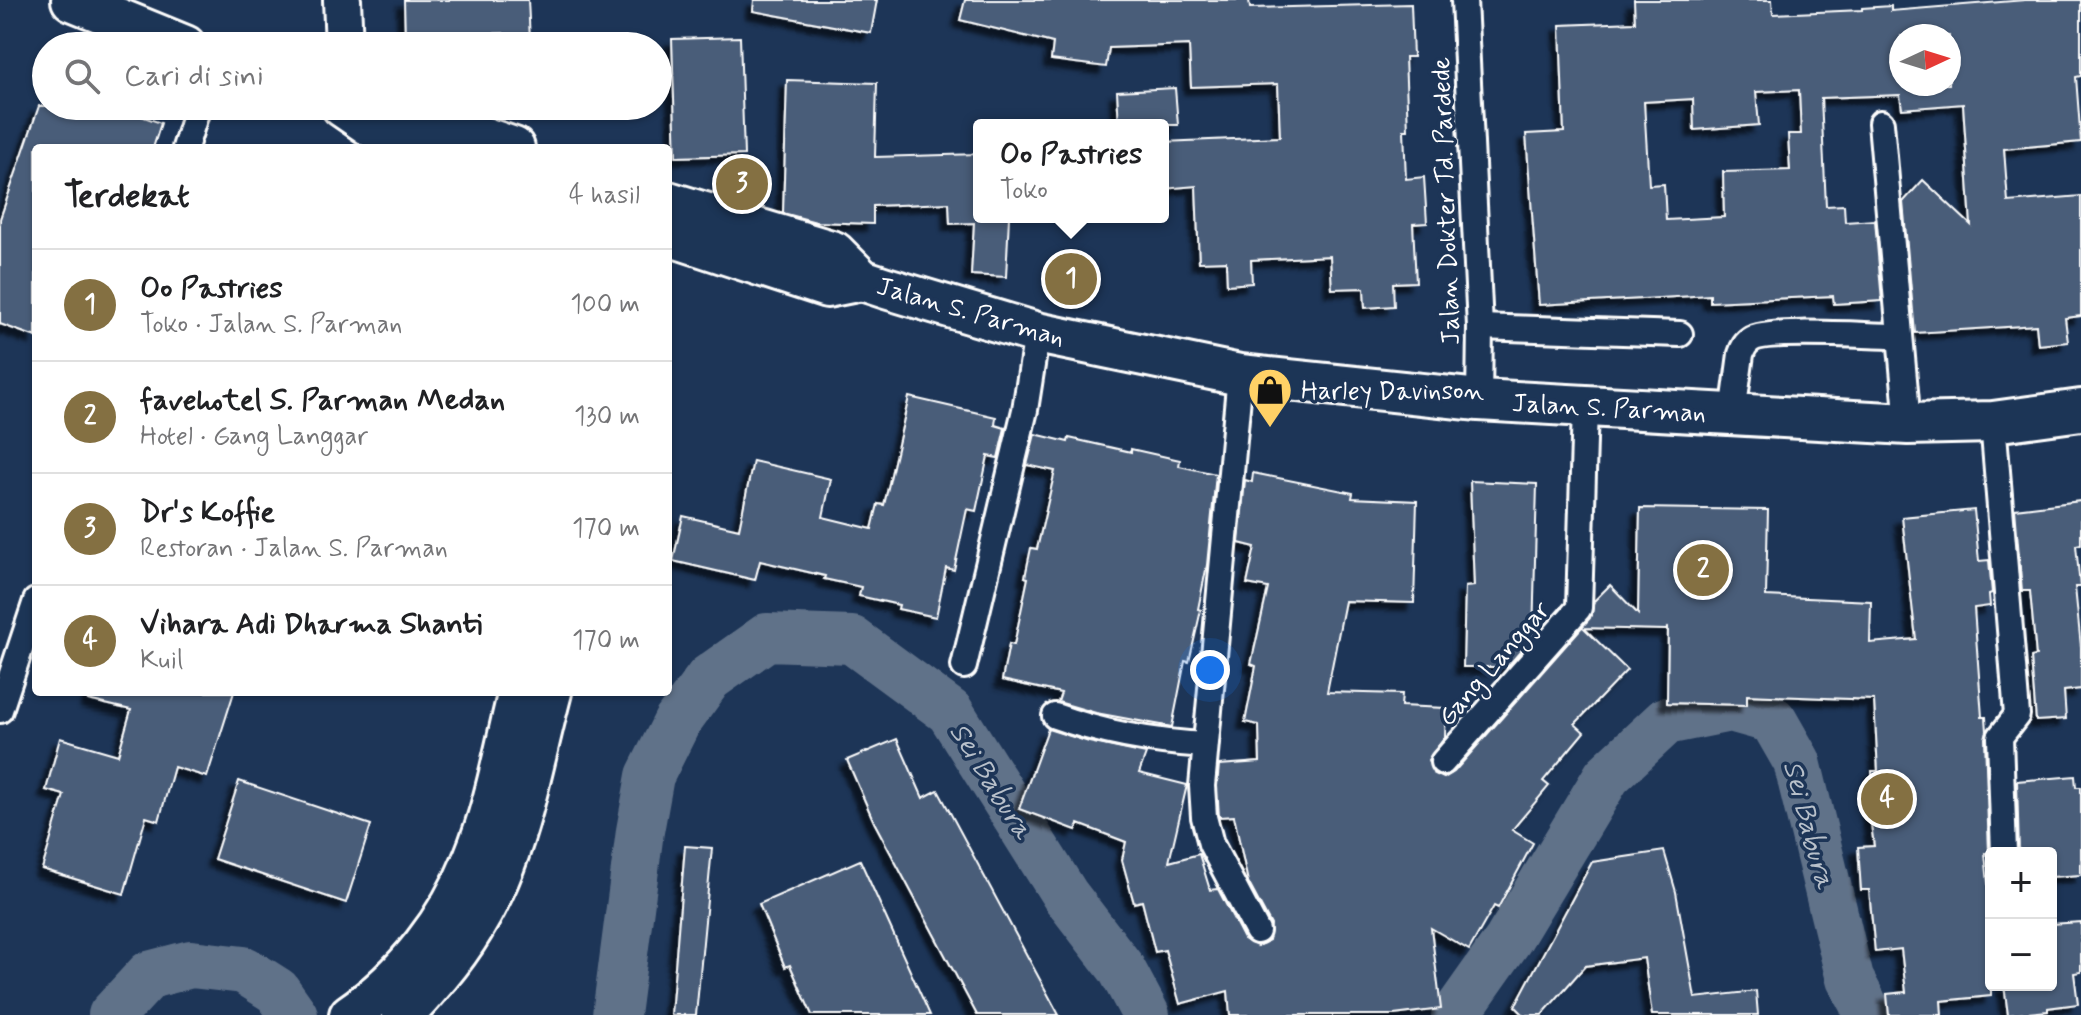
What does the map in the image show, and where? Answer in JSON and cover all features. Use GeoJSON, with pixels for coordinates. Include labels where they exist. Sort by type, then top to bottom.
{"type":"FeatureCollection","features":[{"type":"Feature","properties":{"kind":"main road"},"geometry":{"type":"LineString","coordinates":[[72,0],[151,32]]}},
{"type":"Feature","properties":{"kind":"main road"},"geometry":{"type":"LineString","coordinates":[[364,120],[384,135],[408,144]]}},
{"type":"Feature","properties":{"kind":"main road"},"geometry":{"type":"LineString","coordinates":[[433,120],[502,144]]}},
{"type":"Feature","properties":{"kind":"main road","name":"Jalan S. Parman"},"geometry":{"type":"LineString","coordinates":[[672,203],[834,252],[862,280],[1037,333],[1240,375],[1479,400],[1908,424],[1993,422],[2081,410]]}},
{"type":"Feature","properties":{"kind":"main road","name":"Jalan S. Parman"},"geometry":{"type":"LineString","coordinates":[[672,236],[827,287],[862,280]]}},
{"type":"Feature","properties":{"kind":"main road"},"geometry":{"type":"LineString","coordinates":[[356,1011],[417,954],[455,898],[474,859],[490,811],[518,696]]}},
{"type":"Feature","properties":{"kind":"main road"},"geometry":{"type":"LineString","coordinates":[[403,1015],[454,956],[490,901],[517,829],[550,696]]}},
{"type":"Feature","properties":{"kind":"street"},"geometry":{"type":"LineString","coordinates":[[342,0],[343,32]]}},
{"type":"Feature","properties":{"kind":"street","name":"Jalan Dokter Td. Pardede"},"geometry":{"type":"LineString","coordinates":[[1464,0],[1480,327],[1479,400]]}},
{"type":"Feature","properties":{"kind":"street"},"geometry":{"type":"LineString","coordinates":[[186,144],[194,120]]}},
{"type":"Feature","properties":{"kind":"street"},"geometry":{"type":"LineString","coordinates":[[1881,123],[1908,424]]}},
{"type":"Feature","properties":{"kind":"street"},"geometry":{"type":"LineString","coordinates":[[1480,327],[1680,334]]}},
{"type":"Feature","properties":{"kind":"street"},"geometry":{"type":"LineString","coordinates":[[964,666],[1025,410],[1037,333]]}},
{"type":"Feature","properties":{"kind":"street"},"geometry":{"type":"LineString","coordinates":[[1733,414],[1741,354],[1752,339],[1777,335],[1899,336]]}},
{"type":"Feature","properties":{"kind":"street"},"geometry":{"type":"LineString","coordinates":[[1240,375],[1202,786],[1204,817],[1211,844],[1257,931]]}},
{"type":"Feature","properties":{"kind":"street","name":"Gang Langgar"},"geometry":{"type":"LineString","coordinates":[[1443,762],[1579,608],[1585,406]]}},
{"type":"Feature","properties":{"kind":"street"},"geometry":{"type":"LineString","coordinates":[[1993,422],[2017,714],[2000,737],[2004,847]]}},
{"type":"Feature","properties":{"kind":"street"},"geometry":{"type":"LineString","coordinates":[[0,710],[7,663],[32,610]]}},
{"type":"Feature","properties":{"kind":"street"},"geometry":{"type":"LineString","coordinates":[[1055,716],[1126,737],[1205,745]]}},
{"type":"Feature","properties":{"kind":"building"},"geometry":{"type":"Polygon","coordinates":[[[404,0],[528,0],[530,32],[405,32],[404,0]]]}},
{"type":"Feature","properties":{"kind":"building"},"geometry":{"type":"Polygon","coordinates":[[[754,0],[877,0],[871,33],[753,11],[754,0]]]}},
{"type":"Feature","properties":{"kind":"building"},"geometry":{"type":"Polygon","coordinates":[[[965,0],[1249,0],[1250,8],[1411,4],[1413,57],[1405,57],[1408,130],[1404,130],[1406,179],[1424,177],[1427,223],[1413,224],[1416,282],[1393,283],[1394,306],[1365,308],[1364,288],[1332,289],[1330,256],[1251,260],[1252,283],[1227,285],[1226,261],[1199,262],[1196,186],[1169,188],[1169,142],[1280,137],[1278,84],[1191,87],[1189,45],[1109,48],[1106,67],[1051,60],[1053,43],[960,20],[965,0]]]}},
{"type":"Feature","properties":{"kind":"building"},"geometry":{"type":"Polygon","coordinates":[[[1634,0],[1772,0],[1773,14],[1891,6],[1891,11],[2025,0],[2081,0],[2081,76],[2076,77],[2081,142],[2004,149],[2008,202],[2081,196],[2081,316],[2065,318],[2068,342],[2038,345],[2036,325],[1915,333],[1903,202],[1923,180],[1971,225],[1963,104],[1902,109],[1900,96],[1961,96],[1961,24],[1889,24],[1889,95],[1821,98],[1826,206],[1844,205],[1845,222],[1875,220],[1882,301],[1834,304],[1833,296],[1710,302],[1710,295],[1539,305],[1526,134],[1564,132],[1560,25],[1635,22],[1634,0]],[[1799,90],[1756,92],[1759,125],[1694,130],[1693,99],[1644,102],[1649,185],[1664,184],[1666,220],[1724,217],[1723,172],[1790,170],[1788,134],[1801,134],[1799,90]]]}},
{"type":"Feature","properties":{"kind":"building"},"geometry":{"type":"Polygon","coordinates":[[[740,37],[744,155],[676,157],[672,39],[740,37]]]}},
{"type":"Feature","properties":{"kind":"building"},"geometry":{"type":"Polygon","coordinates":[[[787,80],[877,83],[875,157],[973,154],[974,223],[950,224],[949,203],[873,206],[873,224],[816,222],[783,213],[787,80]]]}},
{"type":"Feature","properties":{"kind":"building"},"geometry":{"type":"Polygon","coordinates":[[[1175,88],[1178,125],[1169,125],[1169,119],[1119,119],[1117,91],[1175,88]]]}},
{"type":"Feature","properties":{"kind":"building"},"geometry":{"type":"Polygon","coordinates":[[[34,120],[153,120],[161,123],[154,144],[32,144],[32,336],[0,324],[0,219],[34,120]]]}},
{"type":"Feature","properties":{"kind":"building"},"geometry":{"type":"Polygon","coordinates":[[[974,223],[1009,223],[1006,277],[971,275],[974,223]]]}},
{"type":"Feature","properties":{"kind":"building"},"geometry":{"type":"Polygon","coordinates":[[[909,397],[996,417],[995,425],[1005,428],[998,458],[988,456],[976,511],[967,509],[954,570],[946,568],[936,617],[859,596],[861,587],[760,561],[755,580],[673,561],[683,516],[739,529],[753,461],[831,479],[823,517],[872,529],[878,504],[884,505],[909,397]]]}},
{"type":"Feature","properties":{"kind":"building"},"geometry":{"type":"Polygon","coordinates":[[[1035,434],[1131,452],[1131,449],[1180,460],[1179,466],[1216,474],[1207,565],[1198,609],[1201,610],[1189,662],[1185,661],[1172,727],[1096,713],[1058,702],[1061,693],[1002,680],[1009,644],[1014,645],[1031,548],[1037,549],[1055,471],[1027,465],[1035,434]]]}},
{"type":"Feature","properties":{"kind":"building"},"geometry":{"type":"Polygon","coordinates":[[[1253,473],[1353,493],[1352,498],[1417,501],[1414,603],[1345,601],[1327,692],[1402,694],[1401,706],[1446,708],[1445,737],[1428,760],[1433,773],[1444,778],[1454,772],[1590,618],[1594,601],[1610,585],[1638,614],[1640,508],[1768,510],[1766,596],[1871,601],[1870,643],[1916,639],[1902,517],[1974,510],[1979,561],[1989,560],[1992,593],[1989,594],[1990,606],[1974,608],[1982,717],[1986,717],[1987,731],[1989,847],[1985,847],[1985,991],[1991,991],[1991,996],[1941,1001],[1942,1015],[1889,1015],[1887,994],[1906,992],[1901,949],[1875,952],[1869,890],[1861,890],[1858,847],[1874,846],[1869,809],[1873,809],[1872,771],[1878,771],[1874,700],[1747,695],[1747,705],[1667,703],[1668,628],[1584,628],[1627,670],[1575,724],[1584,732],[1543,781],[1549,786],[1512,830],[1533,843],[1498,908],[1494,906],[1469,950],[1431,928],[1441,1009],[1394,1015],[1230,1015],[1228,991],[1180,1004],[1165,950],[1155,952],[1142,901],[1134,903],[1122,860],[1126,842],[1079,824],[1076,830],[1019,809],[1048,729],[1089,742],[1146,754],[1139,773],[1187,785],[1169,862],[1199,854],[1210,890],[1218,889],[1244,939],[1257,946],[1269,940],[1271,925],[1248,882],[1234,816],[1219,817],[1217,786],[1219,765],[1260,762],[1259,725],[1245,722],[1256,666],[1251,664],[1268,588],[1247,584],[1255,547],[1239,543],[1245,480],[1252,482],[1253,473]]]}},
{"type":"Feature","properties":{"kind":"building"},"geometry":{"type":"Polygon","coordinates":[[[1470,481],[1537,484],[1533,637],[1507,667],[1463,667],[1465,587],[1474,586],[1470,481]]]}},
{"type":"Feature","properties":{"kind":"building"},"geometry":{"type":"Polygon","coordinates":[[[2081,501],[2081,544],[2076,545],[2080,587],[2075,587],[2081,647],[2081,689],[2064,691],[2066,719],[2036,721],[2031,657],[2036,656],[2030,591],[2022,591],[2015,509],[2081,501]]]}},
{"type":"Feature","properties":{"kind":"building"},"geometry":{"type":"Polygon","coordinates":[[[88,696],[233,696],[207,777],[174,767],[159,821],[146,817],[124,894],[42,869],[64,795],[46,790],[60,738],[118,755],[131,710],[88,700],[88,696]]]}},
{"type":"Feature","properties":{"kind":"building"},"geometry":{"type":"Polygon","coordinates":[[[897,739],[923,798],[938,790],[1059,1015],[977,1015],[874,822],[847,760],[897,739]]]}},
{"type":"Feature","properties":{"kind":"building"},"geometry":{"type":"Polygon","coordinates":[[[2075,776],[2076,787],[2081,787],[2081,875],[2057,877],[2057,847],[2019,847],[2017,781],[2075,776]]]}},
{"type":"Feature","properties":{"kind":"building"},"geometry":{"type":"Polygon","coordinates":[[[239,781],[371,825],[346,903],[214,859],[239,781]]]}},
{"type":"Feature","properties":{"kind":"building"},"geometry":{"type":"Polygon","coordinates":[[[685,846],[712,848],[696,1015],[671,1015],[685,846]]]}},
{"type":"Feature","properties":{"kind":"building"},"geometry":{"type":"Polygon","coordinates":[[[1664,851],[1676,892],[1695,998],[1756,991],[1758,1015],[1652,1015],[1644,958],[1585,966],[1542,1015],[1524,1015],[1515,1006],[1592,862],[1664,851]]]}},
{"type":"Feature","properties":{"kind":"building"},"geometry":{"type":"Polygon","coordinates":[[[860,860],[930,1015],[812,1015],[790,965],[785,967],[759,904],[860,860]]]}},
{"type":"Feature","properties":{"kind":"building"},"geometry":{"type":"Polygon","coordinates":[[[2081,922],[2081,972],[2074,973],[2078,1004],[2008,1015],[2005,991],[2057,991],[2057,924],[2081,922]]]}},
{"type":"Feature","properties":{"kind":"waterway","name":"Sei Babura"},"geometry":{"type":"LineString","coordinates":[[616,1015],[650,776],[677,722],[709,678],[767,637],[852,640],[950,712],[1065,895],[1121,968],[1146,1015]]}},
{"type":"Feature","properties":{"kind":"waterway","name":"Sei Babura"},"geometry":{"type":"LineString","coordinates":[[1455,1015],[1508,940],[1607,776],[1666,721],[1730,708],[1773,720],[1797,762],[1850,979],[1869,1015]]}},
{"type":"Feature","properties":{"kind":"waterway","name":"Sei Babura"},"geometry":{"type":"LineString","coordinates":[[112,1015],[149,975],[191,964],[244,970],[277,991],[294,1015]]}},
{"type":"Feature","properties":{"kind":"place","name":"Dr's Koffie"},"geometry":{"type":"Point","coordinates":[742,184]}},
{"type":"Feature","properties":{"kind":"place","name":"Oo Pastries"},"geometry":{"type":"Point","coordinates":[1071,279]}},
{"type":"Feature","properties":{"kind":"place","name":"Harley Davinson"},"geometry":{"type":"Point","coordinates":[1270,429]}},
{"type":"Feature","properties":{"kind":"place","name":"favehotel S. Parman Medan"},"geometry":{"type":"Point","coordinates":[1703,570]}},
{"type":"Feature","properties":{"kind":"place","name":"Vihara Adi Dharma Shanti"},"geometry":{"type":"Point","coordinates":[1887,799]}}]}
